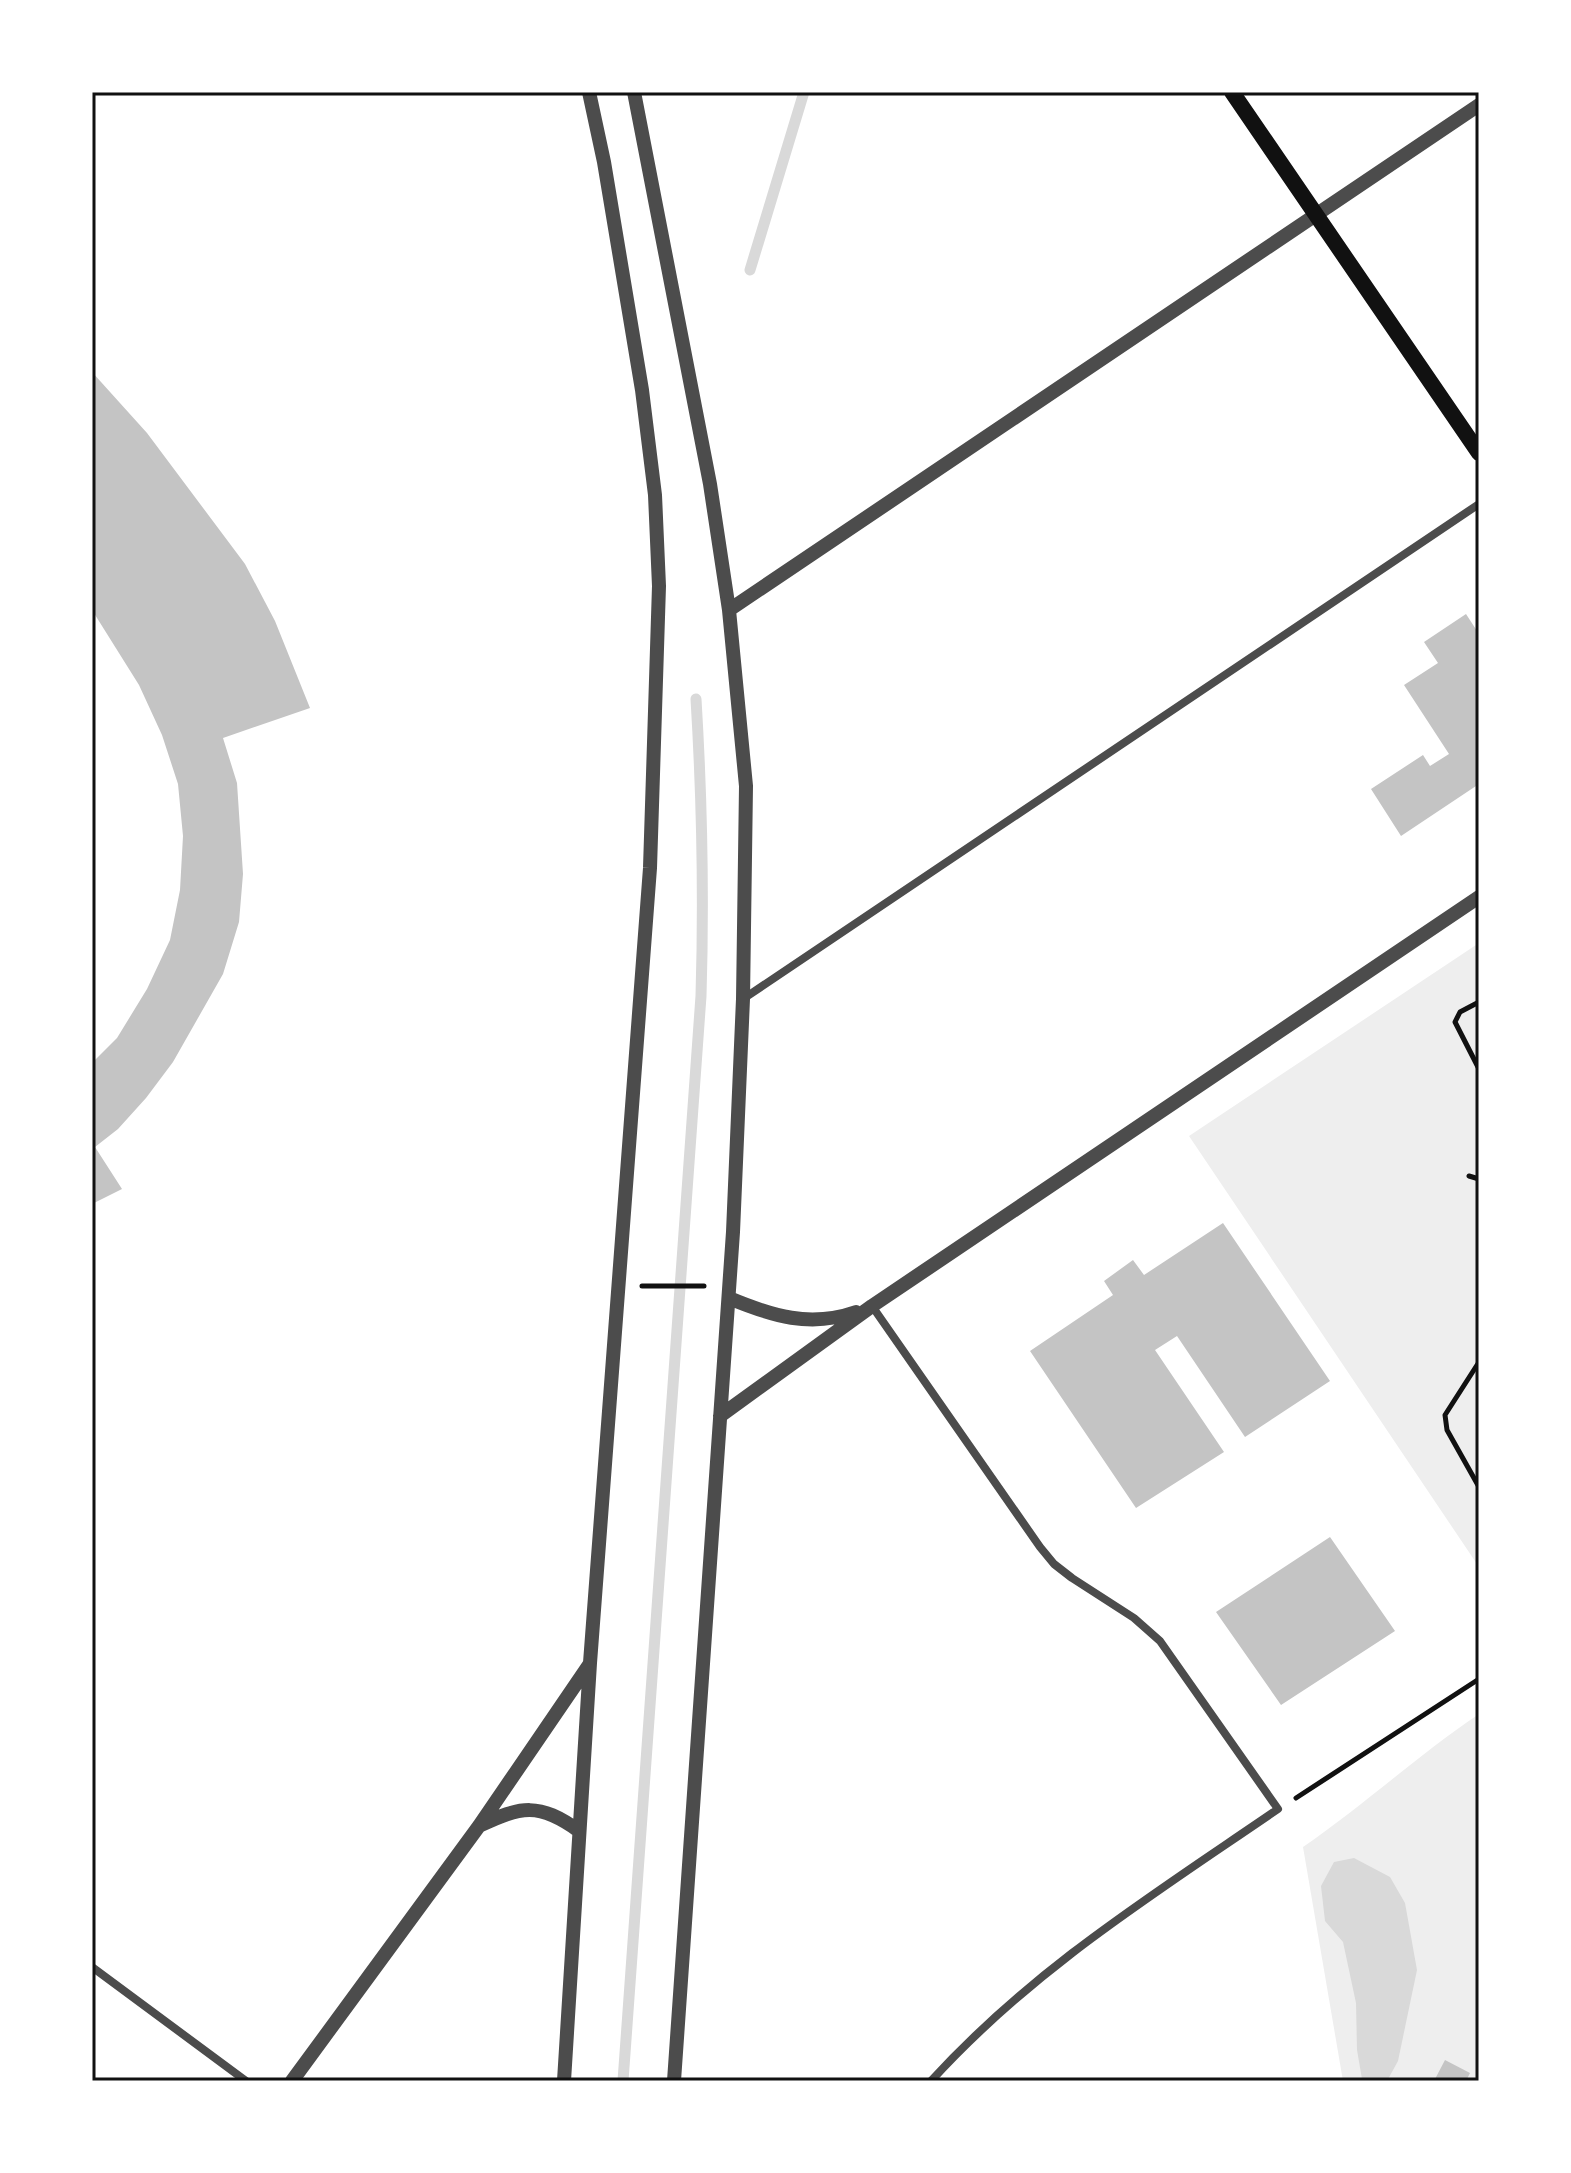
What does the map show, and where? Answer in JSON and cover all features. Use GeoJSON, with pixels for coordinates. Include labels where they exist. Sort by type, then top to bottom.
{"type":"FeatureCollection","features":[{"type":"Feature","properties":{"kind":"main road"},"geometry":{"type":"LineString","coordinates":[[1232,92],[1479,453]]}},
{"type":"Feature","properties":{"kind":"street"},"geometry":{"type":"LineString","coordinates":[[564,2081],[590,1663],[644,973],[659,586],[654,480],[642,390],[604,162],[589,92]]}},
{"type":"Feature","properties":{"kind":"street"},"geometry":{"type":"LineString","coordinates":[[634,92],[692,382],[729,610],[746,786],[743,999],[729,1298],[674,2081]]}},
{"type":"Feature","properties":{"kind":"street"},"geometry":{"type":"LineString","coordinates":[[729,610],[1479,105]]}},
{"type":"Feature","properties":{"kind":"street"},"geometry":{"type":"LineString","coordinates":[[743,999],[1479,504]]}},
{"type":"Feature","properties":{"kind":"street"},"geometry":{"type":"LineString","coordinates":[[720,1416],[872,1306],[1479,897]]}},
{"type":"Feature","properties":{"kind":"street"},"geometry":{"type":"LineString","coordinates":[[729,1298],[763,1312],[813,1322],[840,1318],[872,1306]]}},
{"type":"Feature","properties":{"kind":"street"},"geometry":{"type":"LineString","coordinates":[[872,1306],[1040,1547],[1054,1564],[1134,1618],[1160,1641],[1278,1809],[1090,1938],[1039,1977],[999,2011],[931,2081]]}},
{"type":"Feature","properties":{"kind":"street"},"geometry":{"type":"LineString","coordinates":[[292,2081],[479,1826],[590,1663]]}},
{"type":"Feature","properties":{"kind":"street"},"geometry":{"type":"LineString","coordinates":[[479,1826],[511,1811],[525,1809],[549,1813],[579,1831]]}},
{"type":"Feature","properties":{"kind":"street"},"geometry":{"type":"LineString","coordinates":[[92,1967],[246,2081]]}},
{"type":"Feature","properties":{"kind":"path"},"geometry":{"type":"LineString","coordinates":[[1479,1002],[1460,1012],[1455,1022],[1479,1069]]}},
{"type":"Feature","properties":{"kind":"path"},"geometry":{"type":"LineString","coordinates":[[1469,1176],[1479,1179]]}},
{"type":"Feature","properties":{"kind":"path"},"geometry":{"type":"LineString","coordinates":[[639,1286],[711,1286]]}},
{"type":"Feature","properties":{"kind":"path"},"geometry":{"type":"LineString","coordinates":[[1479,1362],[1445,1415],[1447,1430],[1479,1487]]}},
{"type":"Feature","properties":{"kind":"path"},"geometry":{"type":"LineString","coordinates":[[1278,1809],[1479,1679]]}},
{"type":"Feature","properties":{"kind":"shaded area"},"geometry":{"type":"Polygon","coordinates":[[[1479,943],[1479,1567],[1189,1136],[1479,943]]]}},
{"type":"Feature","properties":{"kind":"shaded area"},"geometry":{"type":"Polygon","coordinates":[[[1479,1714],[1479,2081],[1343,2081],[1303,1847],[1479,1714]]]}},
{"type":"Feature","properties":{"kind":"shaded area"},"geometry":{"type":"Polygon","coordinates":[[[1354,1858],[1390,1877],[1405,1903],[1417,1970],[1398,2061],[1387,2081],[1362,2079],[1357,2050],[1356,2003],[1343,1942],[1325,1921],[1321,1886],[1334,1862],[1354,1858]]]}},
{"type":"Feature","properties":{"kind":"building"},"geometry":{"type":"Polygon","coordinates":[[[92,372],[147,433],[245,564],[275,621],[310,708],[223,738],[237,783],[243,874],[239,922],[223,974],[173,1062],[118,1129],[95,1147],[122,1189],[92,1204],[92,1063],[117,1038],[147,989],[170,940],[180,890],[183,836],[178,784],[162,735],[139,685],[92,610],[92,372]]]}},
{"type":"Feature","properties":{"kind":"building"},"geometry":{"type":"Polygon","coordinates":[[[1466,614],[1479,634],[1479,784],[1401,836],[1371,789],[1423,755],[1430,766],[1449,754],[1404,685],[1438,663],[1424,642],[1466,614]]]}},
{"type":"Feature","properties":{"kind":"building"},"geometry":{"type":"Polygon","coordinates":[[[1223,1223],[1330,1381],[1245,1437],[1177,1336],[1155,1350],[1224,1452],[1136,1508],[1030,1351],[1113,1295],[1104,1281],[1133,1260],[1144,1275],[1223,1223]]]}},
{"type":"Feature","properties":{"kind":"building"},"geometry":{"type":"Polygon","coordinates":[[[1330,1537],[1395,1631],[1281,1705],[1216,1612],[1330,1537]]]}},
{"type":"Feature","properties":{"kind":"building"},"geometry":{"type":"Polygon","coordinates":[[[1445,2060],[1470,2073],[1466,2081],[1434,2081],[1445,2060]]]}},
{"type":"Feature","properties":{"kind":"waterway"},"geometry":{"type":"LineString","coordinates":[[750,270],[804,92]]}},
{"type":"Feature","properties":{"kind":"waterway"},"geometry":{"type":"LineString","coordinates":[[623,2081],[701,996],[702,848],[696,699]]}}]}
